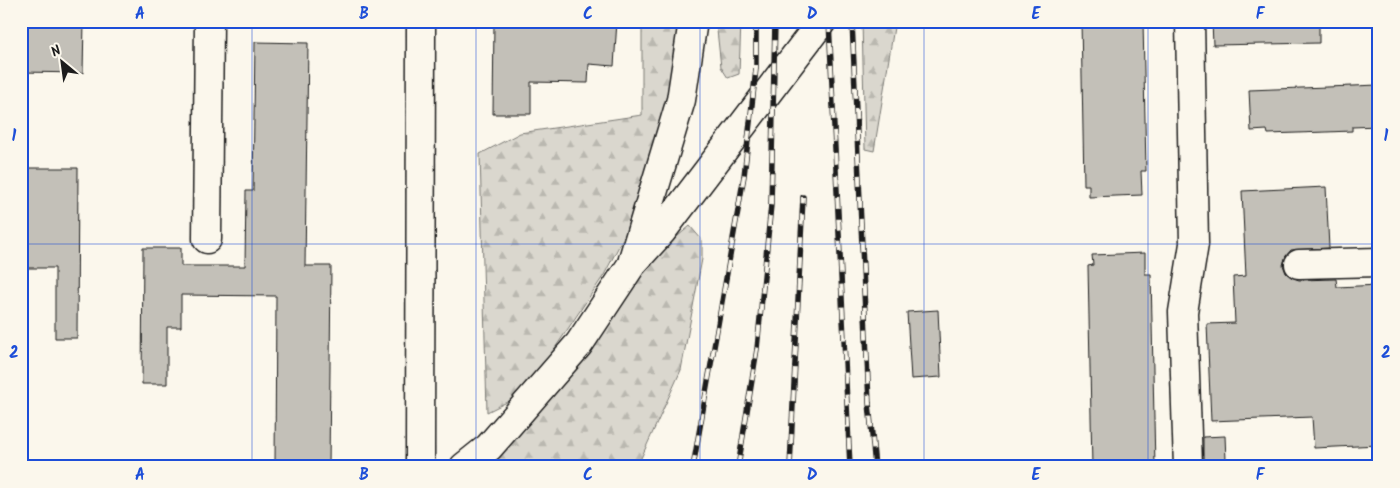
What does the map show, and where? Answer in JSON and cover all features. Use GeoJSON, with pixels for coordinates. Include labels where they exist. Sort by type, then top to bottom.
{"type":"FeatureCollection","features":[{"type":"Feature","properties":{"kind":"street"},"geometry":{"type":"LineString","coordinates":[[207,238],[209,21]]}},
{"type":"Feature","properties":{"kind":"street"},"geometry":{"type":"LineString","coordinates":[[420,467],[421,21]]}},
{"type":"Feature","properties":{"kind":"street"},"geometry":{"type":"LineString","coordinates":[[632,264],[681,100],[693,21]]}},
{"type":"Feature","properties":{"kind":"street"},"geometry":{"type":"LineString","coordinates":[[464,467],[489,447],[579,344],[632,264],[662,231],[822,21]]}},
{"type":"Feature","properties":{"kind":"street"},"geometry":{"type":"LineString","coordinates":[[1188,467],[1183,312],[1194,244],[1190,21]]}},
{"type":"Feature","properties":{"kind":"street"},"geometry":{"type":"LineString","coordinates":[[1299,264],[1379,262]]}},
{"type":"Feature","properties":{"kind":"green space"},"geometry":{"type":"Polygon","coordinates":[[[642,21],[683,21],[674,96],[633,219],[604,275],[553,351],[515,398],[487,412],[480,154],[520,133],[642,115],[642,21]]]}},
{"type":"Feature","properties":{"kind":"green space"},"geometry":{"type":"Polygon","coordinates":[[[716,21],[741,21],[739,74],[728,78],[721,67],[716,21]]]}},
{"type":"Feature","properties":{"kind":"green space"},"geometry":{"type":"Polygon","coordinates":[[[862,21],[895,21],[874,151],[865,149],[862,21]]]}},
{"type":"Feature","properties":{"kind":"green space"},"geometry":{"type":"Polygon","coordinates":[[[690,226],[702,240],[702,259],[681,370],[637,467],[483,467],[655,255],[690,226]]]}},
{"type":"Feature","properties":{"kind":"building"},"geometry":{"type":"Polygon","coordinates":[[[21,21],[84,21],[83,73],[21,72],[21,21]]]}},
{"type":"Feature","properties":{"kind":"building"},"geometry":{"type":"Polygon","coordinates":[[[494,21],[617,21],[614,66],[589,64],[588,83],[531,82],[531,114],[493,114],[494,21]]]}},
{"type":"Feature","properties":{"kind":"building"},"geometry":{"type":"Polygon","coordinates":[[[1081,21],[1143,21],[1146,171],[1141,171],[1142,195],[1089,197],[1089,185],[1084,185],[1081,21]]]}},
{"type":"Feature","properties":{"kind":"building"},"geometry":{"type":"Polygon","coordinates":[[[1212,21],[1319,21],[1319,43],[1213,45],[1212,21]]]}},
{"type":"Feature","properties":{"kind":"building"},"geometry":{"type":"Polygon","coordinates":[[[255,42],[308,43],[305,266],[331,266],[329,467],[275,467],[276,296],[181,295],[181,327],[167,327],[167,384],[142,384],[143,248],[181,248],[181,266],[245,266],[246,191],[253,191],[255,42]]]}},
{"type":"Feature","properties":{"kind":"building"},"geometry":{"type":"Polygon","coordinates":[[[1379,85],[1379,126],[1352,127],[1352,131],[1268,134],[1267,130],[1251,131],[1249,90],[1379,85]]]}},
{"type":"Feature","properties":{"kind":"building"},"geometry":{"type":"Polygon","coordinates":[[[21,168],[78,168],[77,338],[55,338],[55,268],[21,268],[21,168]]]}},
{"type":"Feature","properties":{"kind":"building"},"geometry":{"type":"Polygon","coordinates":[[[1326,187],[1329,248],[1291,250],[1286,256],[1283,265],[1286,273],[1299,280],[1336,279],[1337,287],[1379,285],[1379,445],[1314,448],[1312,417],[1211,421],[1207,324],[1235,323],[1233,277],[1246,276],[1242,191],[1326,187]]]}},
{"type":"Feature","properties":{"kind":"building"},"geometry":{"type":"Polygon","coordinates":[[[1145,253],[1145,274],[1151,274],[1155,467],[1092,467],[1088,266],[1093,265],[1092,255],[1145,253]]]}},
{"type":"Feature","properties":{"kind":"building"},"geometry":{"type":"Polygon","coordinates":[[[938,310],[941,377],[911,379],[907,312],[938,310]]]}},
{"type":"Feature","properties":{"kind":"building"},"geometry":{"type":"Polygon","coordinates":[[[1225,436],[1226,460],[1203,461],[1203,437],[1225,436]]]}},
{"type":"Feature","properties":{"kind":"railway"},"geometry":{"type":"LineString","coordinates":[[693,467],[744,176],[756,69],[756,21]]}},
{"type":"Feature","properties":{"kind":"railway"},"geometry":{"type":"LineString","coordinates":[[738,467],[757,349],[771,205],[775,21]]}},
{"type":"Feature","properties":{"kind":"railway"},"geometry":{"type":"LineString","coordinates":[[829,21],[850,467]]}},
{"type":"Feature","properties":{"kind":"railway"},"geometry":{"type":"LineString","coordinates":[[852,21],[869,403],[875,467]]}},
{"type":"Feature","properties":{"kind":"railway"},"geometry":{"type":"LineString","coordinates":[[790,467],[803,197]]}}]}
